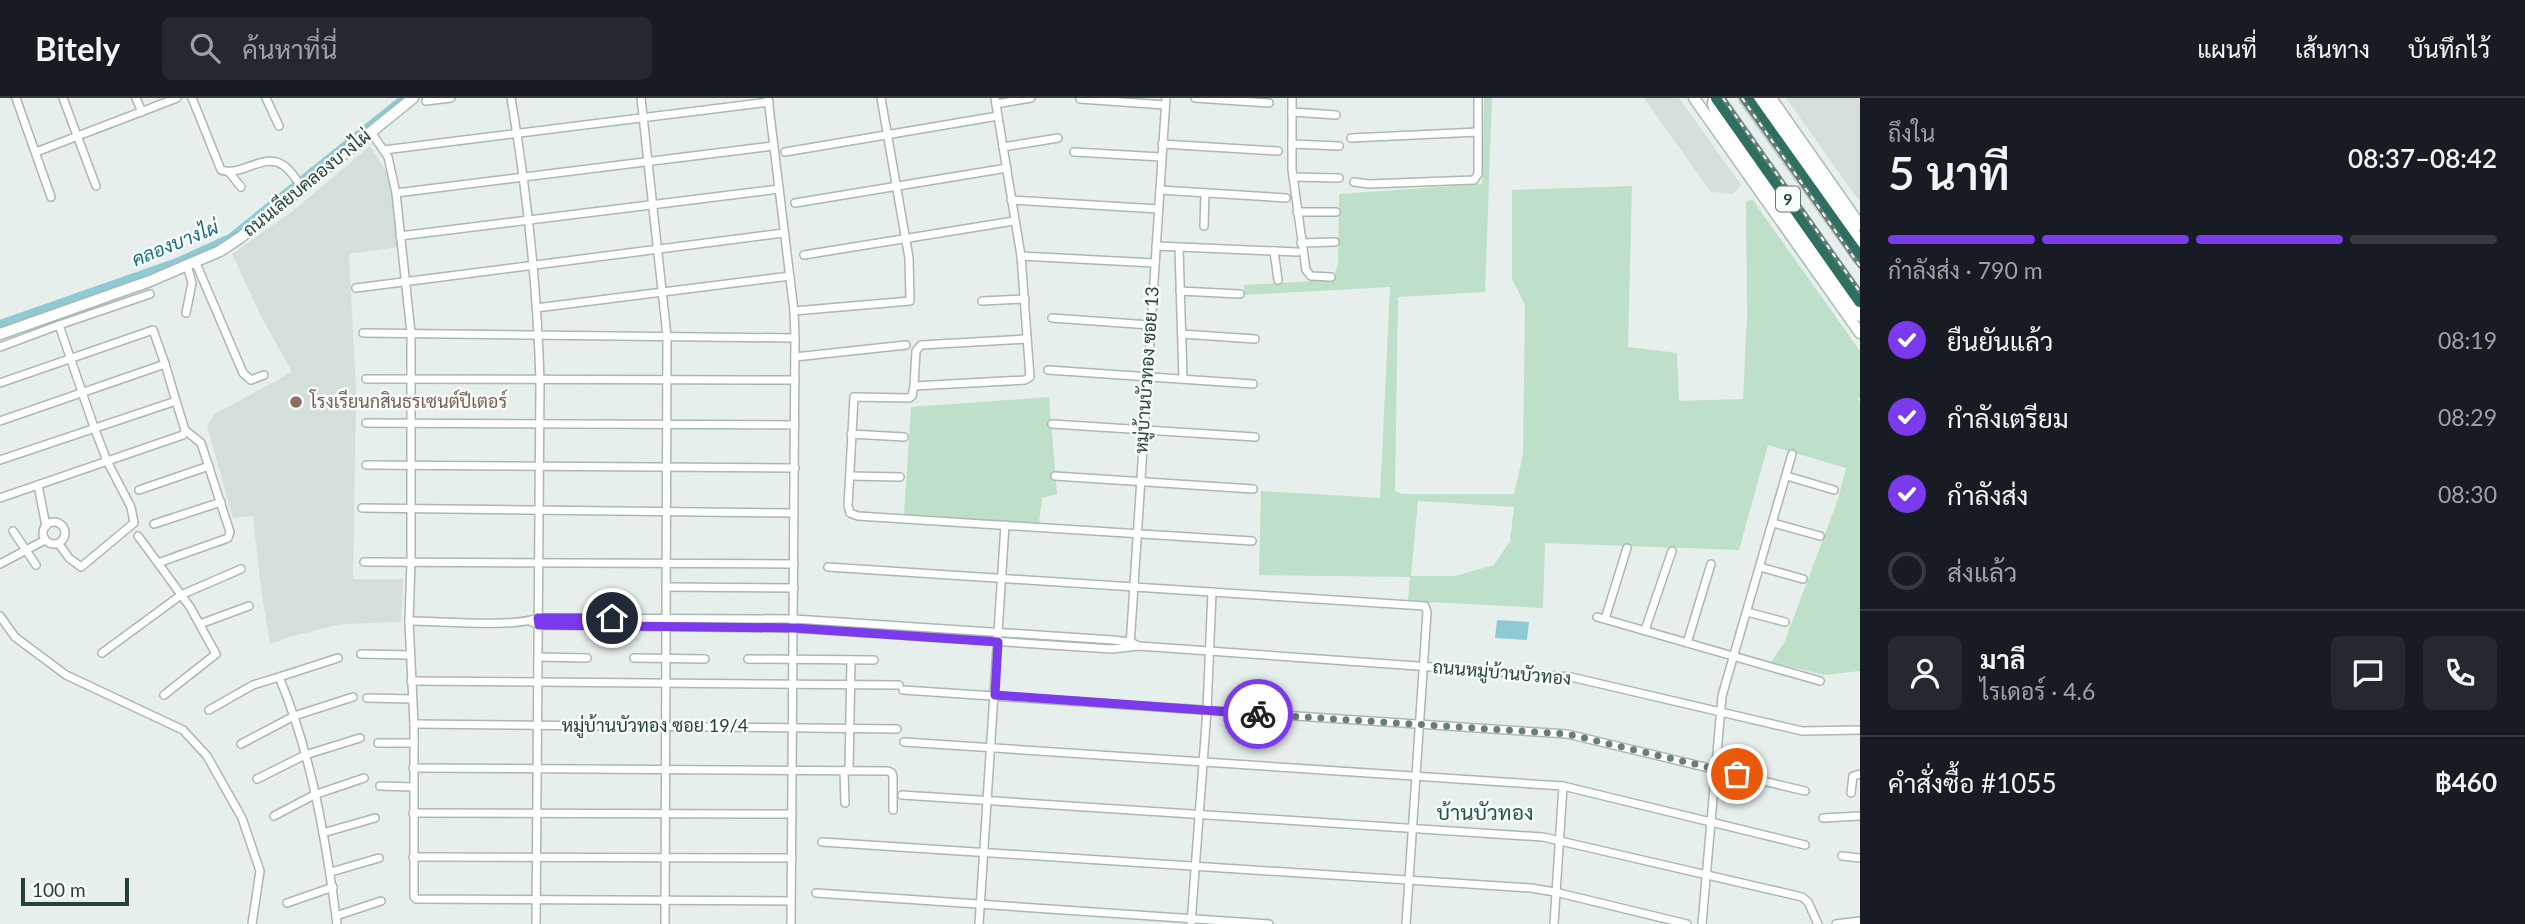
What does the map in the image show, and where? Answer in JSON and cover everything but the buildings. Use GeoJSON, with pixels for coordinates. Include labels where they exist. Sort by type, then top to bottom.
{"type":"FeatureCollection","features":[{"type":"Feature","properties":{"kind":"highway","name":"9"},"geometry":{"type":"LineString","coordinates":[[1715,98],[1860,301]]}},
{"type":"Feature","properties":{"kind":"highway","name":"9"},"geometry":{"type":"LineString","coordinates":[[1746,98],[1860,258]]}},
{"type":"Feature","properties":{"kind":"main road","name":"ถนนเลียบคลองบางไผ่"},"geometry":{"type":"LineString","coordinates":[[0,334],[150,281],[230,245],[413,98]]}},
{"type":"Feature","properties":{"kind":"main road"},"geometry":{"type":"LineString","coordinates":[[1694,98],[1860,333]]}},
{"type":"Feature","properties":{"kind":"main road"},"geometry":{"type":"LineString","coordinates":[[1715,98],[1716,113],[1860,316]]}},
{"type":"Feature","properties":{"kind":"main road"},"geometry":{"type":"LineString","coordinates":[[1760,98],[1858,233]]}},
{"type":"Feature","properties":{"kind":"main road"},"geometry":{"type":"LineString","coordinates":[[1771,98],[1858,233]]}},
{"type":"Feature","properties":{"kind":"street"},"geometry":{"type":"LineString","coordinates":[[16,98],[51,197]]}},
{"type":"Feature","properties":{"kind":"street"},"geometry":{"type":"LineString","coordinates":[[63,98],[96,186]]}},
{"type":"Feature","properties":{"kind":"street"},"geometry":{"type":"LineString","coordinates":[[136,98],[142,112]]}},
{"type":"Feature","properties":{"kind":"street"},"geometry":{"type":"LineString","coordinates":[[36,152],[177,98]]}},
{"type":"Feature","properties":{"kind":"street"},"geometry":{"type":"LineString","coordinates":[[192,98],[220,168],[229,172],[241,187]]}},
{"type":"Feature","properties":{"kind":"street"},"geometry":{"type":"LineString","coordinates":[[266,98],[279,126]]}},
{"type":"Feature","properties":{"kind":"street"},"geometry":{"type":"LineString","coordinates":[[426,101],[452,98]]}},
{"type":"Feature","properties":{"kind":"street"},"geometry":{"type":"LineString","coordinates":[[511,98],[523,179],[540,380],[536,924]]}},
{"type":"Feature","properties":{"kind":"street"},"geometry":{"type":"LineString","coordinates":[[641,98],[667,337],[665,924]]}},
{"type":"Feature","properties":{"kind":"street"},"geometry":{"type":"LineString","coordinates":[[794,311],[910,301],[910,274],[905,239],[881,98]]}},
{"type":"Feature","properties":{"kind":"street"},"geometry":{"type":"LineString","coordinates":[[914,386],[1025,380],[1031,373],[1021,256],[996,101],[1031,98]]}},
{"type":"Feature","properties":{"kind":"street"},"geometry":{"type":"LineString","coordinates":[[1195,98],[1269,103]]}},
{"type":"Feature","properties":{"kind":"street"},"geometry":{"type":"LineString","coordinates":[[1292,98],[1293,177],[1301,243],[1308,274],[1331,276]]}},
{"type":"Feature","properties":{"kind":"street"},"geometry":{"type":"LineString","coordinates":[[1354,182],[1369,184],[1474,180],[1478,174],[1478,98]]}},
{"type":"Feature","properties":{"kind":"street"},"geometry":{"type":"LineString","coordinates":[[1080,99],[1166,101]]}},
{"type":"Feature","properties":{"kind":"street"},"geometry":{"type":"LineString","coordinates":[[384,150],[644,119],[768,100],[795,338],[791,924]]}},
{"type":"Feature","properties":{"kind":"street","name":"หมู่บ้านบัวทอง ซอย 13"},"geometry":{"type":"LineString","coordinates":[[1130,645],[1166,101]]}},
{"type":"Feature","properties":{"kind":"street"},"geometry":{"type":"LineString","coordinates":[[1292,111],[1336,115]]}},
{"type":"Feature","properties":{"kind":"street"},"geometry":{"type":"LineString","coordinates":[[785,152],[998,116]]}},
{"type":"Feature","properties":{"kind":"street"},"geometry":{"type":"LineString","coordinates":[[371,132],[388,157],[396,192],[411,333],[409,621],[414,724],[413,896],[416,899],[791,901]]}},
{"type":"Feature","properties":{"kind":"street"},"geometry":{"type":"LineString","coordinates":[[1351,138],[1478,132]]}},
{"type":"Feature","properties":{"kind":"street"},"geometry":{"type":"LineString","coordinates":[[1003,146],[1058,138]]}},
{"type":"Feature","properties":{"kind":"street"},"geometry":{"type":"LineString","coordinates":[[1162,144],[1278,151]]}},
{"type":"Feature","properties":{"kind":"street"},"geometry":{"type":"LineString","coordinates":[[1292,144],[1339,146]]}},
{"type":"Feature","properties":{"kind":"street"},"geometry":{"type":"LineString","coordinates":[[396,192],[523,179],[774,146]]}},
{"type":"Feature","properties":{"kind":"street"},"geometry":{"type":"LineString","coordinates":[[1074,152],[1161,157]]}},
{"type":"Feature","properties":{"kind":"street"},"geometry":{"type":"LineString","coordinates":[[229,172],[272,161],[288,169],[301,186]]}},
{"type":"Feature","properties":{"kind":"street"},"geometry":{"type":"LineString","coordinates":[[795,203],[1007,168]]}},
{"type":"Feature","properties":{"kind":"street"},"geometry":{"type":"LineString","coordinates":[[1293,177],[1339,178]]}},
{"type":"Feature","properties":{"kind":"street"},"geometry":{"type":"LineString","coordinates":[[400,236],[779,189]]}},
{"type":"Feature","properties":{"kind":"street"},"geometry":{"type":"LineString","coordinates":[[1160,190],[1286,198]]}},
{"type":"Feature","properties":{"kind":"street"},"geometry":{"type":"LineString","coordinates":[[1204,226],[1205,193]]}},
{"type":"Feature","properties":{"kind":"street"},"geometry":{"type":"LineString","coordinates":[[1011,200],[1158,209]]}},
{"type":"Feature","properties":{"kind":"street"},"geometry":{"type":"LineString","coordinates":[[1297,212],[1336,212]]}},
{"type":"Feature","properties":{"kind":"street"},"geometry":{"type":"LineString","coordinates":[[804,255],[1014,221]]}},
{"type":"Feature","properties":{"kind":"street"},"geometry":{"type":"LineString","coordinates":[[356,288],[784,233]]}},
{"type":"Feature","properties":{"kind":"street"},"geometry":{"type":"LineString","coordinates":[[1301,243],[1335,242]]}},
{"type":"Feature","properties":{"kind":"street"},"geometry":{"type":"LineString","coordinates":[[1156,246],[1297,252]]}},
{"type":"Feature","properties":{"kind":"street"},"geometry":{"type":"LineString","coordinates":[[1180,248],[1183,379]]}},
{"type":"Feature","properties":{"kind":"street"},"geometry":{"type":"LineString","coordinates":[[1274,251],[1278,280]]}},
{"type":"Feature","properties":{"kind":"street"},"geometry":{"type":"LineString","coordinates":[[1021,256],[1154,262]]}},
{"type":"Feature","properties":{"kind":"street"},"geometry":{"type":"LineString","coordinates":[[186,313],[192,284],[191,263]]}},
{"type":"Feature","properties":{"kind":"street"},"geometry":{"type":"LineString","coordinates":[[191,263],[243,373],[251,380],[264,375]]}},
{"type":"Feature","properties":{"kind":"street"},"geometry":{"type":"LineString","coordinates":[[536,308],[790,276]]}},
{"type":"Feature","properties":{"kind":"street"},"geometry":{"type":"LineString","coordinates":[[1180,291],[1240,294]]}},
{"type":"Feature","properties":{"kind":"street"},"geometry":{"type":"LineString","coordinates":[[0,346],[150,294]]}},
{"type":"Feature","properties":{"kind":"street"},"geometry":{"type":"LineString","coordinates":[[982,301],[1025,299]]}},
{"type":"Feature","properties":{"kind":"street"},"geometry":{"type":"LineString","coordinates":[[1052,318],[1150,325]]}},
{"type":"Feature","properties":{"kind":"street"},"geometry":{"type":"LineString","coordinates":[[59,325],[94,427],[107,461],[131,507],[134,523],[81,567],[69,558],[59,544]]}},
{"type":"Feature","properties":{"kind":"street"},"geometry":{"type":"LineString","coordinates":[[0,383],[153,330],[185,430],[201,443],[230,532],[228,538],[158,563]]}},
{"type":"Feature","properties":{"kind":"street"},"geometry":{"type":"LineString","coordinates":[[363,333],[795,338]]}},
{"type":"Feature","properties":{"kind":"street"},"geometry":{"type":"LineString","coordinates":[[1182,334],[1255,339]]}},
{"type":"Feature","properties":{"kind":"street"},"geometry":{"type":"LineString","coordinates":[[1027,339],[921,345],[916,351],[912,396],[855,397],[848,510],[853,515],[1252,541]]}},
{"type":"Feature","properties":{"kind":"street"},"geometry":{"type":"LineString","coordinates":[[795,357],[906,345]]}},
{"type":"Feature","properties":{"kind":"street"},"geometry":{"type":"LineString","coordinates":[[0,421],[165,364]]}},
{"type":"Feature","properties":{"kind":"street"},"geometry":{"type":"LineString","coordinates":[[1048,370],[1253,384]]}},
{"type":"Feature","properties":{"kind":"street"},"geometry":{"type":"LineString","coordinates":[[366,379],[795,380]]}},
{"type":"Feature","properties":{"kind":"street"},"geometry":{"type":"LineString","coordinates":[[0,460],[176,401]]}},
{"type":"Feature","properties":{"kind":"street"},"geometry":{"type":"LineString","coordinates":[[366,423],[795,425]]}},
{"type":"Feature","properties":{"kind":"street"},"geometry":{"type":"LineString","coordinates":[[1052,424],[1255,437]]}},
{"type":"Feature","properties":{"kind":"street"},"geometry":{"type":"LineString","coordinates":[[0,498],[183,435],[185,430]]}},
{"type":"Feature","properties":{"kind":"street"},"geometry":{"type":"LineString","coordinates":[[851,434],[904,437]]}},
{"type":"Feature","properties":{"kind":"street"},"geometry":{"type":"LineString","coordinates":[[1702,924],[1722,696],[1792,454]]}},
{"type":"Feature","properties":{"kind":"street"},"geometry":{"type":"LineString","coordinates":[[139,490],[209,466]]}},
{"type":"Feature","properties":{"kind":"street"},"geometry":{"type":"LineString","coordinates":[[366,466],[795,468]]}},
{"type":"Feature","properties":{"kind":"street"},"geometry":{"type":"LineString","coordinates":[[850,476],[900,477]]}},
{"type":"Feature","properties":{"kind":"street"},"geometry":{"type":"LineString","coordinates":[[1787,476],[1834,490]]}},
{"type":"Feature","properties":{"kind":"street"},"geometry":{"type":"LineString","coordinates":[[1055,477],[1253,489]]}},
{"type":"Feature","properties":{"kind":"street"},"geometry":{"type":"LineString","coordinates":[[38,485],[46,526],[43,532],[45,540],[51,544],[59,544],[65,539],[64,527],[56,522],[46,526]]}},
{"type":"Feature","properties":{"kind":"street"},"geometry":{"type":"LineString","coordinates":[[155,524],[221,502]]}},
{"type":"Feature","properties":{"kind":"street"},"geometry":{"type":"LineString","coordinates":[[362,508],[794,513]]}},
{"type":"Feature","properties":{"kind":"street"},"geometry":{"type":"LineString","coordinates":[[1773,523],[1821,536]]}},
{"type":"Feature","properties":{"kind":"street"},"geometry":{"type":"LineString","coordinates":[[979,924],[1005,525]]}},
{"type":"Feature","properties":{"kind":"street"},"geometry":{"type":"LineString","coordinates":[[13,531],[36,565]]}},
{"type":"Feature","properties":{"kind":"street"},"geometry":{"type":"LineString","coordinates":[[138,536],[181,595],[216,654],[164,695]]}},
{"type":"Feature","properties":{"kind":"street"},"geometry":{"type":"LineString","coordinates":[[0,564],[45,540]]}},
{"type":"Feature","properties":{"kind":"street"},"geometry":{"type":"LineString","coordinates":[[1627,548],[1601,618],[1819,681]]}},
{"type":"Feature","properties":{"kind":"street"},"geometry":{"type":"LineString","coordinates":[[1645,631],[1672,551]]}},
{"type":"Feature","properties":{"kind":"street"},"geometry":{"type":"LineString","coordinates":[[364,562],[794,564]]}},
{"type":"Feature","properties":{"kind":"street"},"geometry":{"type":"LineString","coordinates":[[1686,643],[1711,564]]}},
{"type":"Feature","properties":{"kind":"street"},"geometry":{"type":"LineString","coordinates":[[828,567],[1425,606],[1427,612],[1406,924]]}},
{"type":"Feature","properties":{"kind":"street"},"geometry":{"type":"LineString","coordinates":[[1760,567],[1803,579]]}},
{"type":"Feature","properties":{"kind":"street"},"geometry":{"type":"LineString","coordinates":[[102,653],[181,595],[242,569]]}},
{"type":"Feature","properties":{"kind":"street"},"geometry":{"type":"LineString","coordinates":[[666,587],[794,588]]}},
{"type":"Feature","properties":{"kind":"street"},"geometry":{"type":"LineString","coordinates":[[1191,921],[1197,814],[1207,710],[1212,592]]}},
{"type":"Feature","properties":{"kind":"street"},"geometry":{"type":"LineString","coordinates":[[200,624],[249,606]]}},
{"type":"Feature","properties":{"kind":"street"},"geometry":{"type":"LineString","coordinates":[[1747,612],[1785,622]]}},
{"type":"Feature","properties":{"kind":"street"},"geometry":{"type":"LineString","coordinates":[[0,616],[15,638],[66,675],[183,730],[207,756],[242,818],[260,871],[252,924]]}},
{"type":"Feature","properties":{"kind":"street","name":"ถนนหมู่บ้านบัวทอง"},"geometry":{"type":"LineString","coordinates":[[665,623],[794,618],[998,632],[1209,653],[1571,677],[1810,732],[1860,730]]}},
{"type":"Feature","properties":{"kind":"street","name":"ถนนหมู่บ้านบัวทอง"},"geometry":{"type":"LineString","coordinates":[[409,621],[665,623],[794,628],[998,642],[1130,645]]}},
{"type":"Feature","properties":{"kind":"street"},"geometry":{"type":"LineString","coordinates":[[361,654],[410,655]]}},
{"type":"Feature","properties":{"kind":"street"},"geometry":{"type":"LineString","coordinates":[[539,657],[587,658]]}},
{"type":"Feature","properties":{"kind":"street"},"geometry":{"type":"LineString","coordinates":[[209,710],[253,685],[338,658]]}},
{"type":"Feature","properties":{"kind":"street"},"geometry":{"type":"LineString","coordinates":[[634,658],[705,659]]}},
{"type":"Feature","properties":{"kind":"street"},"geometry":{"type":"LineString","coordinates":[[748,659],[874,660]]}},
{"type":"Feature","properties":{"kind":"street"},"geometry":{"type":"LineString","coordinates":[[845,803],[850,728],[850,660]]}},
{"type":"Feature","properties":{"kind":"street"},"geometry":{"type":"LineString","coordinates":[[279,677],[305,755],[331,872],[337,920],[381,901]]}},
{"type":"Feature","properties":{"kind":"street"},"geometry":{"type":"LineString","coordinates":[[411,681],[850,684],[1567,734],[1805,791]]}},
{"type":"Feature","properties":{"kind":"street"},"geometry":{"type":"LineString","coordinates":[[241,744],[294,716],[353,697]]}},
{"type":"Feature","properties":{"kind":"street"},"geometry":{"type":"LineString","coordinates":[[367,698],[411,699]]}},
{"type":"Feature","properties":{"kind":"street","name":"หมู่บ้านบัวทอง ซอย 19/4"},"geometry":{"type":"LineString","coordinates":[[414,724],[897,729]]}},
{"type":"Feature","properties":{"kind":"street"},"geometry":{"type":"LineString","coordinates":[[257,779],[305,755],[360,738]]}},
{"type":"Feature","properties":{"kind":"street"},"geometry":{"type":"LineString","coordinates":[[904,742],[1563,786],[1805,845]]}},
{"type":"Feature","properties":{"kind":"street"},"geometry":{"type":"LineString","coordinates":[[378,743],[414,743]]}},
{"type":"Feature","properties":{"kind":"street"},"geometry":{"type":"LineString","coordinates":[[414,768],[891,772],[894,786],[893,810]]}},
{"type":"Feature","properties":{"kind":"street"},"geometry":{"type":"LineString","coordinates":[[1851,793],[1853,776],[1860,774]]}},
{"type":"Feature","properties":{"kind":"street"},"geometry":{"type":"LineString","coordinates":[[274,816],[314,795],[364,778]]}},
{"type":"Feature","properties":{"kind":"street"},"geometry":{"type":"LineString","coordinates":[[380,786],[414,787]]}},
{"type":"Feature","properties":{"kind":"street"},"geometry":{"type":"LineString","coordinates":[[1553,924],[1563,786]]}},
{"type":"Feature","properties":{"kind":"street"},"geometry":{"type":"LineString","coordinates":[[902,795],[1558,839],[1802,897],[1808,902],[1818,924]]}},
{"type":"Feature","properties":{"kind":"street"},"geometry":{"type":"LineString","coordinates":[[414,813],[792,814]]}},
{"type":"Feature","properties":{"kind":"street"},"geometry":{"type":"LineString","coordinates":[[1823,818],[1860,816]]}},
{"type":"Feature","properties":{"kind":"street"},"geometry":{"type":"LineString","coordinates":[[323,833],[375,818]]}},
{"type":"Feature","properties":{"kind":"street"},"geometry":{"type":"LineString","coordinates":[[822,842],[1555,891],[1687,924]]}},
{"type":"Feature","properties":{"kind":"street"},"geometry":{"type":"LineString","coordinates":[[1842,856],[1860,858]]}},
{"type":"Feature","properties":{"kind":"street"},"geometry":{"type":"LineString","coordinates":[[414,857],[792,858]]}},
{"type":"Feature","properties":{"kind":"street"},"geometry":{"type":"LineString","coordinates":[[331,872],[379,858]]}},
{"type":"Feature","properties":{"kind":"street"},"geometry":{"type":"LineString","coordinates":[[287,903],[333,887]]}},
{"type":"Feature","properties":{"kind":"street"},"geometry":{"type":"LineString","coordinates":[[816,893],[1191,921],[1269,924]]}},
{"type":"Feature","properties":{"kind":"street"},"geometry":{"type":"LineString","coordinates":[[1836,924],[1860,921]]}},
{"type":"Feature","properties":{"kind":"shaded area"},"geometry":{"type":"Polygon","coordinates":[[[1644,98],[1679,98],[1741,185],[1733,194],[1711,192],[1644,98]]]}},
{"type":"Feature","properties":{"kind":"shaded area"},"geometry":{"type":"Polygon","coordinates":[[[1786,98],[1860,98],[1860,202],[1786,98]]]}},
{"type":"Feature","properties":{"kind":"shaded area","name":"โรงเรียนกสินธรเซนต์ปีเตอร์"},"geometry":{"type":"Polygon","coordinates":[[[370,146],[389,176],[398,247],[349,254],[356,390],[353,579],[403,579],[401,622],[341,624],[270,644],[253,516],[233,518],[207,426],[215,414],[292,372],[262,318],[232,254],[294,210],[370,146]]]}},
{"type":"Feature","properties":{"kind":"green space"},"geometry":{"type":"Polygon","coordinates":[[[1484,98],[1492,98],[1485,292],[1398,297],[1395,491],[1402,494],[1514,494],[1523,455],[1525,305],[1512,279],[1512,190],[1632,186],[1628,347],[1677,353],[1679,401],[1743,399],[1747,316],[1746,202],[1752,199],[1860,351],[1860,671],[1824,675],[1771,662],[1784,643],[1838,499],[1846,468],[1768,445],[1739,550],[1545,543],[1543,608],[1408,601],[1410,577],[1259,575],[1261,491],[1380,498],[1390,287],[1244,295],[1244,285],[1333,280],[1338,263],[1339,194],[1482,184],[1484,98]],[[1418,501],[1411,576],[1455,576],[1494,565],[1510,541],[1514,507],[1418,501]]]}},
{"type":"Feature","properties":{"kind":"green space"},"geometry":{"type":"Polygon","coordinates":[[[1049,397],[1057,494],[1042,498],[1039,523],[904,515],[911,407],[1049,397]]]}},
{"type":"Feature","properties":{"kind":"water"},"geometry":{"type":"Polygon","coordinates":[[[1497,620],[1529,622],[1527,640],[1495,638],[1497,620]]]}},
{"type":"Feature","properties":{"kind":"waterway","name":"คลองบางไผ่"},"geometry":{"type":"LineString","coordinates":[[0,324],[177,262],[230,238],[404,98]]}},
{"type":"Feature","properties":{"kind":"railway"},"geometry":{"type":"LineString","coordinates":[[1723,98],[1860,292]]}},
{"type":"Feature","properties":{"kind":"railway"},"geometry":{"type":"LineString","coordinates":[[1742,98],[1860,266]]}},
{"type":"Feature","properties":{"kind":"way so far"},"geometry":{"type":"LineString","coordinates":[[1258,714],[1567,734],[1737,774]]}},
{"type":"Feature","properties":{"kind":"place","name":"โรงเรียนกสินธรเซนต์ปีเตอร์"},"geometry":{"type":"Point","coordinates":[296,402]}},
{"type":"Feature","properties":{"kind":"district","name":"บ้านบัวทอง"},"geometry":{"type":"Point","coordinates":[1485,813]}},
{"type":"Feature","properties":{"kind":"route"},"geometry":{"type":"LineString","coordinates":[[612,618],[538,618],[539,625],[794,628],[998,642],[995,695],[1258,714]]}}]}
